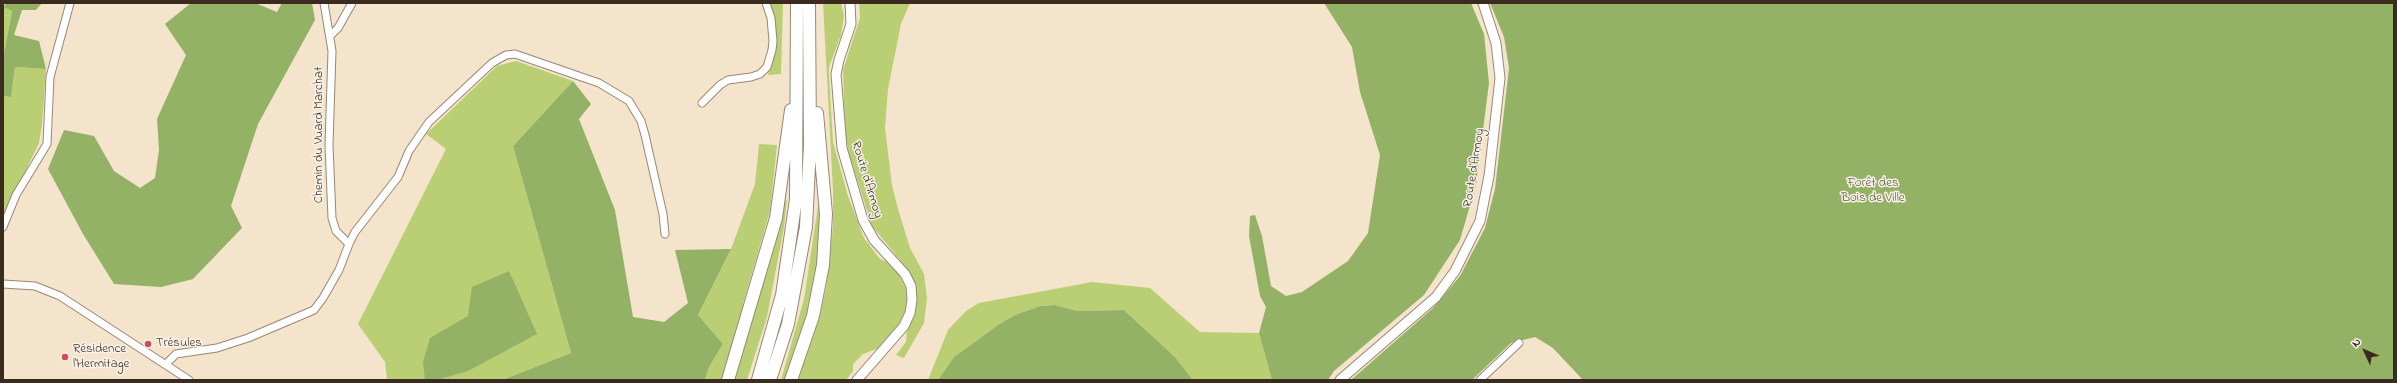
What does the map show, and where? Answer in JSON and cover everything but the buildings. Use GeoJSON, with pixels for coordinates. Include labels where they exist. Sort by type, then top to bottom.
{"type":"FeatureCollection","features":[{"type":"Feature","properties":{"kind":"highway"},"geometry":{"type":"LineString","coordinates":[[758,380],[782,295],[793,232],[798,174],[797,3]]}},
{"type":"Feature","properties":{"kind":"highway"},"geometry":{"type":"LineString","coordinates":[[770,380],[791,311],[806,227],[810,165],[809,3]]}},
{"type":"Feature","properties":{"kind":"highway"},"geometry":{"type":"LineString","coordinates":[[790,380],[816,304],[826,232],[825,193],[810,37]]}},
{"type":"Feature","properties":{"kind":"highway"},"geometry":{"type":"LineString","coordinates":[[728,380],[776,218],[785,165],[797,51]]}},
{"type":"Feature","properties":{"kind":"main road","name":"Route d'Armoy"},"geometry":{"type":"LineString","coordinates":[[850,3],[851,24],[836,74],[842,148],[863,220],[874,240],[905,274],[910,286],[912,300],[910,313],[900,333],[857,380]]}},
{"type":"Feature","properties":{"kind":"main road","name":"Route d'Armoy"},"geometry":{"type":"LineString","coordinates":[[1340,380],[1436,297],[1455,271],[1480,221],[1490,176],[1500,78],[1496,43],[1483,3]]}},
{"type":"Feature","properties":{"kind":"street"},"geometry":{"type":"LineString","coordinates":[[3,227],[16,195],[47,144],[50,77],[70,3]]}},
{"type":"Feature","properties":{"kind":"street","name":"Chemin du Vuard Marchat"},"geometry":{"type":"LineString","coordinates":[[324,3],[326,23],[331,35],[329,179],[332,218],[336,231],[349,244]]}},
{"type":"Feature","properties":{"kind":"street"},"geometry":{"type":"LineString","coordinates":[[331,35],[338,28],[352,3]]}},
{"type":"Feature","properties":{"kind":"street"},"geometry":{"type":"LineString","coordinates":[[702,103],[720,85],[728,80],[751,77],[760,74],[767,67],[773,40],[771,18],[766,3]]}},
{"type":"Feature","properties":{"kind":"street"},"geometry":{"type":"LineString","coordinates":[[166,364],[176,354],[217,348],[254,335],[314,310],[323,298],[339,270],[349,244],[398,177],[409,151],[429,122],[492,63],[506,55],[515,54],[599,83],[629,101],[641,121],[645,135],[663,214],[665,234]]}},
{"type":"Feature","properties":{"kind":"street"},"geometry":{"type":"LineString","coordinates":[[3,284],[26,284],[52,292],[189,380]]}},
{"type":"Feature","properties":{"kind":"street"},"geometry":{"type":"LineString","coordinates":[[1480,380],[1519,343]]}},
{"type":"Feature","properties":{"kind":"green space"},"geometry":{"type":"Polygon","coordinates":[[[7,3],[42,3],[36,10],[22,10],[14,35],[39,41],[46,69],[15,67],[11,97],[3,96],[3,59],[12,11],[3,7],[7,3]]]}},
{"type":"Feature","properties":{"kind":"green space"},"geometry":{"type":"Polygon","coordinates":[[[191,3],[255,3],[277,12],[282,3],[312,3],[315,20],[258,124],[231,206],[242,228],[193,279],[161,287],[114,284],[83,234],[48,169],[64,130],[94,136],[114,171],[140,188],[155,178],[159,150],[157,119],[186,55],[165,24],[191,3]]]}},
{"type":"Feature","properties":{"kind":"green space"},"geometry":{"type":"Polygon","coordinates":[[[769,3],[783,3],[781,74],[768,75],[775,49],[769,3]]]}},
{"type":"Feature","properties":{"kind":"green space"},"geometry":{"type":"Polygon","coordinates":[[[823,3],[841,3],[844,16],[841,35],[829,67],[829,75],[833,142],[848,196],[864,238],[880,259],[890,263],[897,271],[906,289],[907,299],[906,310],[897,328],[879,348],[863,354],[853,364],[853,371],[846,380],[798,380],[818,322],[826,289],[833,227],[833,190],[823,3]]]}},
{"type":"Feature","properties":{"kind":"green space"},"geometry":{"type":"Polygon","coordinates":[[[859,3],[910,3],[901,24],[888,89],[885,128],[892,185],[910,248],[924,274],[927,298],[924,323],[904,358],[896,355],[906,342],[907,330],[916,309],[915,286],[905,266],[872,226],[849,154],[845,131],[843,70],[860,18],[859,3]]]}},
{"type":"Feature","properties":{"kind":"green space"},"geometry":{"type":"Polygon","coordinates":[[[1324,3],[1471,3],[1484,34],[1489,83],[1476,185],[1460,240],[1424,295],[1334,371],[1328,380],[1272,380],[1259,333],[1266,307],[1260,296],[1249,236],[1250,216],[1255,215],[1262,236],[1271,286],[1286,296],[1302,292],[1348,261],[1368,233],[1380,155],[1360,92],[1352,47],[1324,3]]]}},
{"type":"Feature","properties":{"kind":"green space","name":"Forêt des Bois de Ville"},"geometry":{"type":"Polygon","coordinates":[[[1490,3],[2394,3],[2394,380],[1583,380],[1553,348],[1535,337],[1511,343],[1472,380],[1351,380],[1433,308],[1460,276],[1485,228],[1495,189],[1509,68],[1504,37],[1490,3]]]}},
{"type":"Feature","properties":{"kind":"green space"},"geometry":{"type":"Polygon","coordinates":[[[3,7],[12,11],[3,59],[3,7]]]}},
{"type":"Feature","properties":{"kind":"green space"},"geometry":{"type":"Polygon","coordinates":[[[516,61],[573,81],[513,146],[571,353],[502,380],[387,380],[385,362],[358,324],[446,149],[426,134],[497,66],[516,61]]]}},
{"type":"Feature","properties":{"kind":"green space"},"geometry":{"type":"Polygon","coordinates":[[[15,67],[46,69],[42,125],[39,143],[3,218],[3,96],[11,97],[15,67]]]}},
{"type":"Feature","properties":{"kind":"green space"},"geometry":{"type":"Polygon","coordinates":[[[573,81],[591,104],[579,119],[615,210],[633,317],[664,322],[688,303],[675,250],[731,249],[698,315],[723,344],[709,367],[705,380],[502,380],[571,353],[513,146],[573,81]]]}},
{"type":"Feature","properties":{"kind":"green space"},"geometry":{"type":"Polygon","coordinates":[[[759,144],[777,145],[770,211],[743,304],[746,305],[722,380],[705,380],[709,367],[723,344],[698,315],[731,249],[755,184],[759,144]]]}},
{"type":"Feature","properties":{"kind":"green space"},"geometry":{"type":"Polygon","coordinates":[[[820,193],[821,251],[812,306],[787,380],[781,380],[804,299],[820,193]]]}},
{"type":"Feature","properties":{"kind":"green space"},"geometry":{"type":"Polygon","coordinates":[[[784,200],[787,200],[784,227],[767,317],[747,380],[732,380],[784,200]]]}},
{"type":"Feature","properties":{"kind":"green space"},"geometry":{"type":"Polygon","coordinates":[[[509,271],[537,334],[468,371],[437,380],[425,380],[423,362],[430,338],[468,316],[472,287],[509,271]]]}},
{"type":"Feature","properties":{"kind":"green space"},"geometry":{"type":"Polygon","coordinates":[[[1092,282],[1150,288],[1200,332],[1259,333],[1272,380],[1193,380],[1175,357],[1124,310],[1077,311],[1055,305],[1040,306],[1015,315],[998,325],[954,357],[938,380],[928,380],[948,330],[966,311],[979,303],[1092,282]]]}},
{"type":"Feature","properties":{"kind":"green space"},"geometry":{"type":"Polygon","coordinates":[[[1055,305],[1077,311],[1124,310],[1175,357],[1193,380],[938,380],[954,357],[998,325],[1015,315],[1040,306],[1055,305]]]}},
{"type":"Feature","properties":{"kind":"place","name":"Trésules"},"geometry":{"type":"Point","coordinates":[148,344]}},
{"type":"Feature","properties":{"kind":"place","name":"Résidence l'Hermitage"},"geometry":{"type":"Point","coordinates":[65,357]}}]}
